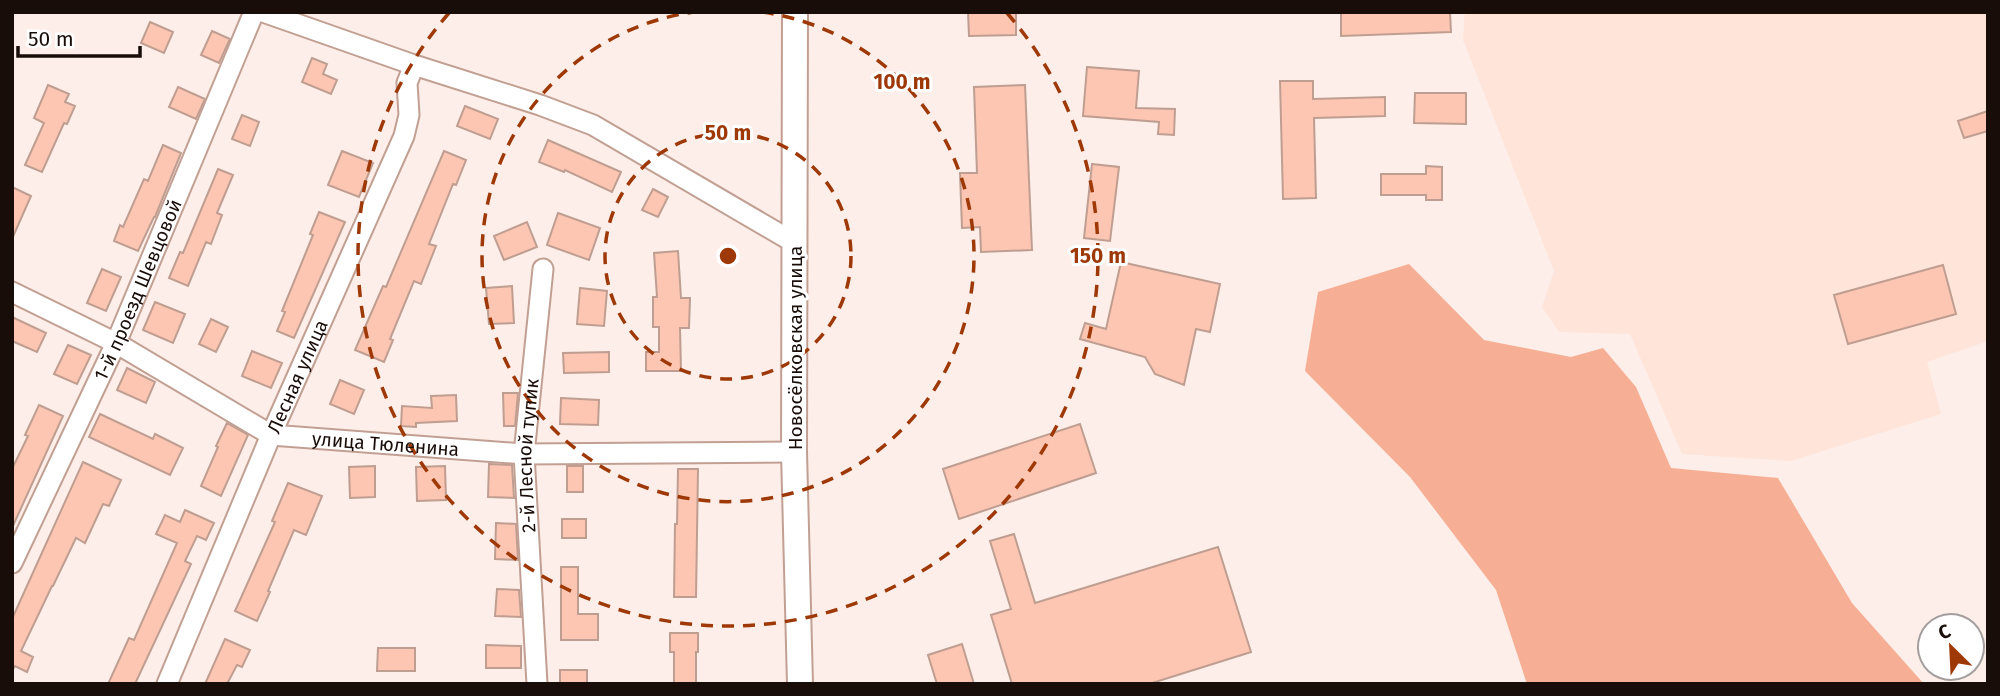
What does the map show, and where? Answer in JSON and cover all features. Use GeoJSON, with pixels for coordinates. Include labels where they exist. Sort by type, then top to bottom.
{"type":"FeatureCollection","features":[{"type":"Feature","properties":{"kind":"main road","name":"Новосёлковская улица"},"geometry":{"type":"LineString","coordinates":[[795,12],[794,452],[800,684]]}},
{"type":"Feature","properties":{"kind":"street","name":"1-й проезд Шевцовой"},"geometry":{"type":"LineString","coordinates":[[12,563],[116,343],[254,12]]}},
{"type":"Feature","properties":{"kind":"street"},"geometry":{"type":"LineString","coordinates":[[263,12],[593,125],[795,243]]}},
{"type":"Feature","properties":{"kind":"street","name":"Лесная улица"},"geometry":{"type":"LineString","coordinates":[[167,684],[271,435],[404,136],[409,115],[407,83],[414,65]]}},
{"type":"Feature","properties":{"kind":"street","name":"2-й Лесной тупик"},"geometry":{"type":"LineString","coordinates":[[537,684],[524,454],[542,270]]}},
{"type":"Feature","properties":{"kind":"street","name":"улица Тюленина"},"geometry":{"type":"LineString","coordinates":[[12,292],[116,343],[271,435],[524,454],[794,452]]}},
{"type":"Feature","properties":{"kind":"shaded area"},"geometry":{"type":"Polygon","coordinates":[[[1465,12],[1988,12],[1988,341],[1927,362],[1941,414],[1791,461],[1682,454],[1630,334],[1559,332],[1542,307],[1554,271],[1463,40],[1465,12]]]}},
{"type":"Feature","properties":{"kind":"shaded area"},"geometry":{"type":"Polygon","coordinates":[[[1409,264],[1484,340],[1571,357],[1603,348],[1636,387],[1671,468],[1778,478],[1852,603],[1916,675],[1916,682],[1924,684],[1527,684],[1496,590],[1410,477],[1305,371],[1318,292],[1409,264]]]}},
{"type":"Feature","properties":{"kind":"building"},"geometry":{"type":"Polygon","coordinates":[[[968,12],[1016,12],[1016,35],[969,36],[968,12]]]}},
{"type":"Feature","properties":{"kind":"building"},"geometry":{"type":"Polygon","coordinates":[[[1341,12],[1450,12],[1451,32],[1341,36],[1341,12]]]}},
{"type":"Feature","properties":{"kind":"building"},"geometry":{"type":"Polygon","coordinates":[[[150,22],[173,32],[164,53],[141,43],[150,22]]]}},
{"type":"Feature","properties":{"kind":"building"},"geometry":{"type":"Polygon","coordinates":[[[212,31],[230,39],[219,63],[201,55],[212,31]]]}},
{"type":"Feature","properties":{"kind":"building"},"geometry":{"type":"Polygon","coordinates":[[[312,58],[327,64],[323,74],[337,80],[331,94],[302,82],[312,58]]]}},
{"type":"Feature","properties":{"kind":"building"},"geometry":{"type":"Polygon","coordinates":[[[1087,67],[1139,71],[1136,108],[1175,109],[1174,135],[1158,134],[1159,122],[1083,116],[1087,67]]]}},
{"type":"Feature","properties":{"kind":"building"},"geometry":{"type":"Polygon","coordinates":[[[1280,81],[1313,81],[1313,99],[1385,97],[1385,116],[1314,118],[1316,198],[1283,199],[1280,81]]]}},
{"type":"Feature","properties":{"kind":"building"},"geometry":{"type":"Polygon","coordinates":[[[48,85],[69,94],[65,102],[75,106],[67,124],[64,123],[42,172],[25,165],[44,123],[34,118],[48,85]]]}},
{"type":"Feature","properties":{"kind":"building"},"geometry":{"type":"Polygon","coordinates":[[[1025,85],[1032,250],[981,252],[980,227],[962,228],[960,173],[977,173],[974,87],[1025,85]]]}},
{"type":"Feature","properties":{"kind":"building"},"geometry":{"type":"Polygon","coordinates":[[[178,87],[205,99],[196,119],[169,107],[178,87]]]}},
{"type":"Feature","properties":{"kind":"building"},"geometry":{"type":"Polygon","coordinates":[[[1415,93],[1466,93],[1466,124],[1414,123],[1415,93]]]}},
{"type":"Feature","properties":{"kind":"building"},"geometry":{"type":"Polygon","coordinates":[[[465,106],[498,119],[490,139],[457,126],[465,106]]]}},
{"type":"Feature","properties":{"kind":"building"},"geometry":{"type":"Polygon","coordinates":[[[1988,111],[1988,131],[1964,138],[1958,121],[1988,111]]]}},
{"type":"Feature","properties":{"kind":"building"},"geometry":{"type":"Polygon","coordinates":[[[242,115],[259,122],[250,146],[232,139],[242,115]]]}},
{"type":"Feature","properties":{"kind":"building"},"geometry":{"type":"Polygon","coordinates":[[[548,140],[621,172],[612,192],[565,170],[564,172],[539,162],[548,140]]]}},
{"type":"Feature","properties":{"kind":"building"},"geometry":{"type":"Polygon","coordinates":[[[163,145],[181,153],[138,251],[114,241],[144,179],[148,181],[163,145]]]}},
{"type":"Feature","properties":{"kind":"building"},"geometry":{"type":"Polygon","coordinates":[[[342,151],[373,163],[359,197],[328,185],[342,151]]]}},
{"type":"Feature","properties":{"kind":"building"},"geometry":{"type":"Polygon","coordinates":[[[444,151],[466,160],[456,185],[453,184],[429,244],[436,246],[421,284],[414,281],[390,339],[393,340],[384,362],[355,350],[383,286],[386,287],[444,151]]]}},
{"type":"Feature","properties":{"kind":"building"},"geometry":{"type":"Polygon","coordinates":[[[1092,164],[1119,167],[1110,241],[1084,238],[1092,164]]]}},
{"type":"Feature","properties":{"kind":"building"},"geometry":{"type":"Polygon","coordinates":[[[1426,166],[1442,167],[1442,200],[1426,200],[1426,195],[1381,195],[1381,174],[1426,174],[1426,166]]]}},
{"type":"Feature","properties":{"kind":"building"},"geometry":{"type":"Polygon","coordinates":[[[218,169],[233,175],[217,213],[222,215],[211,244],[206,242],[188,286],[169,278],[180,252],[183,253],[218,169]]]}},
{"type":"Feature","properties":{"kind":"building"},"geometry":{"type":"Polygon","coordinates":[[[12,187],[31,196],[12,239],[12,187]]]}},
{"type":"Feature","properties":{"kind":"building"},"geometry":{"type":"Polygon","coordinates":[[[653,189],[668,197],[658,217],[642,210],[653,189]]]}},
{"type":"Feature","properties":{"kind":"building"},"geometry":{"type":"Polygon","coordinates":[[[319,212],[345,222],[294,338],[277,331],[319,212]]]}},
{"type":"Feature","properties":{"kind":"building"},"geometry":{"type":"Polygon","coordinates":[[[558,213],[600,228],[589,260],[547,245],[558,213]]]}},
{"type":"Feature","properties":{"kind":"building"},"geometry":{"type":"Polygon","coordinates":[[[527,222],[537,247],[504,260],[494,236],[527,222]]]}},
{"type":"Feature","properties":{"kind":"building"},"geometry":{"type":"Polygon","coordinates":[[[678,251],[681,298],[690,298],[689,328],[680,328],[681,371],[646,371],[646,352],[659,352],[659,327],[653,327],[653,297],[657,297],[654,253],[678,251]]]}},
{"type":"Feature","properties":{"kind":"building"},"geometry":{"type":"Polygon","coordinates":[[[1121,262],[1220,284],[1210,332],[1196,329],[1184,385],[1155,374],[1145,357],[1080,339],[1085,323],[1106,329],[1121,262]]]}},
{"type":"Feature","properties":{"kind":"building"},"geometry":{"type":"Polygon","coordinates":[[[1943,265],[1956,314],[1848,344],[1834,295],[1943,265]]]}},
{"type":"Feature","properties":{"kind":"building"},"geometry":{"type":"Polygon","coordinates":[[[102,269],[121,277],[106,311],[87,303],[102,269]]]}},
{"type":"Feature","properties":{"kind":"building"},"geometry":{"type":"Polygon","coordinates":[[[512,286],[514,323],[489,324],[486,288],[512,286]]]}},
{"type":"Feature","properties":{"kind":"building"},"geometry":{"type":"Polygon","coordinates":[[[580,288],[607,291],[604,326],[577,324],[580,288]]]}},
{"type":"Feature","properties":{"kind":"building"},"geometry":{"type":"Polygon","coordinates":[[[155,302],[185,314],[173,343],[143,330],[155,302]]]}},
{"type":"Feature","properties":{"kind":"building"},"geometry":{"type":"Polygon","coordinates":[[[12,317],[46,333],[37,352],[12,341],[12,317]]]}},
{"type":"Feature","properties":{"kind":"building"},"geometry":{"type":"Polygon","coordinates":[[[211,319],[228,327],[216,352],[199,344],[211,319]]]}},
{"type":"Feature","properties":{"kind":"building"},"geometry":{"type":"Polygon","coordinates":[[[68,345],[91,355],[77,384],[54,374],[68,345]]]}},
{"type":"Feature","properties":{"kind":"building"},"geometry":{"type":"Polygon","coordinates":[[[252,351],[282,363],[271,388],[242,376],[252,351]]]}},
{"type":"Feature","properties":{"kind":"building"},"geometry":{"type":"Polygon","coordinates":[[[609,352],[609,372],[564,373],[563,353],[609,352]]]}},
{"type":"Feature","properties":{"kind":"building"},"geometry":{"type":"Polygon","coordinates":[[[127,368],[155,382],[146,403],[117,390],[127,368]]]}},
{"type":"Feature","properties":{"kind":"building"},"geometry":{"type":"Polygon","coordinates":[[[340,380],[364,390],[354,414],[330,404],[340,380]]]}},
{"type":"Feature","properties":{"kind":"building"},"geometry":{"type":"Polygon","coordinates":[[[503,393],[518,393],[515,426],[504,426],[503,393]]]}},
{"type":"Feature","properties":{"kind":"building"},"geometry":{"type":"Polygon","coordinates":[[[456,395],[457,421],[416,423],[416,427],[401,426],[402,406],[432,408],[431,396],[456,395]]]}},
{"type":"Feature","properties":{"kind":"building"},"geometry":{"type":"Polygon","coordinates":[[[561,398],[599,400],[598,425],[560,424],[561,398]]]}},
{"type":"Feature","properties":{"kind":"building"},"geometry":{"type":"Polygon","coordinates":[[[39,405],[63,416],[12,528],[12,469],[39,405]]]}},
{"type":"Feature","properties":{"kind":"building"},"geometry":{"type":"Polygon","coordinates":[[[100,414],[153,439],[155,434],[183,448],[170,475],[89,437],[100,414]]]}},
{"type":"Feature","properties":{"kind":"building"},"geometry":{"type":"Polygon","coordinates":[[[227,423],[248,435],[221,496],[201,486],[227,423]]]}},
{"type":"Feature","properties":{"kind":"building"},"geometry":{"type":"Polygon","coordinates":[[[1080,424],[1096,473],[959,519],[943,469],[1080,424]]]}},
{"type":"Feature","properties":{"kind":"building"},"geometry":{"type":"Polygon","coordinates":[[[83,462],[121,480],[109,506],[103,504],[85,543],[76,538],[52,586],[21,651],[33,657],[27,672],[15,666],[12,671],[12,619],[83,462]]]}},
{"type":"Feature","properties":{"kind":"building"},"geometry":{"type":"Polygon","coordinates":[[[489,464],[512,465],[514,498],[488,497],[489,464]]]}},
{"type":"Feature","properties":{"kind":"building"},"geometry":{"type":"Polygon","coordinates":[[[375,466],[375,497],[350,498],[349,467],[375,466]]]}},
{"type":"Feature","properties":{"kind":"building"},"geometry":{"type":"Polygon","coordinates":[[[445,466],[446,500],[417,501],[416,467],[445,466]]]}},
{"type":"Feature","properties":{"kind":"building"},"geometry":{"type":"Polygon","coordinates":[[[567,466],[583,466],[583,492],[567,492],[567,466]]]}},
{"type":"Feature","properties":{"kind":"building"},"geometry":{"type":"Polygon","coordinates":[[[678,469],[698,469],[696,597],[674,597],[678,469]]]}},
{"type":"Feature","properties":{"kind":"building"},"geometry":{"type":"Polygon","coordinates":[[[288,483],[322,496],[306,535],[294,530],[257,621],[235,611],[275,522],[272,521],[288,483]]]}},
{"type":"Feature","properties":{"kind":"building"},"geometry":{"type":"Polygon","coordinates":[[[185,510],[214,523],[206,540],[197,536],[185,561],[191,564],[135,684],[108,684],[129,638],[134,640],[177,543],[156,534],[165,515],[180,522],[185,510]]]}},
{"type":"Feature","properties":{"kind":"building"},"geometry":{"type":"Polygon","coordinates":[[[562,519],[586,519],[586,538],[562,538],[562,519]]]}},
{"type":"Feature","properties":{"kind":"building"},"geometry":{"type":"Polygon","coordinates":[[[496,523],[516,524],[518,560],[495,559],[496,523]]]}},
{"type":"Feature","properties":{"kind":"building"},"geometry":{"type":"Polygon","coordinates":[[[1014,534],[1035,603],[1218,547],[1251,652],[1149,684],[1012,684],[991,615],[1011,609],[990,541],[1014,534]]]}},
{"type":"Feature","properties":{"kind":"building"},"geometry":{"type":"Polygon","coordinates":[[[561,567],[578,567],[578,614],[598,614],[598,640],[561,640],[561,567]]]}},
{"type":"Feature","properties":{"kind":"building"},"geometry":{"type":"Polygon","coordinates":[[[497,589],[519,590],[521,617],[495,616],[497,589]]]}},
{"type":"Feature","properties":{"kind":"building"},"geometry":{"type":"Polygon","coordinates":[[[670,633],[698,633],[696,684],[674,684],[674,652],[670,652],[670,633]]]}},
{"type":"Feature","properties":{"kind":"building"},"geometry":{"type":"Polygon","coordinates":[[[225,639],[250,650],[242,667],[237,665],[227,684],[205,684],[225,639]]]}},
{"type":"Feature","properties":{"kind":"building"},"geometry":{"type":"Polygon","coordinates":[[[962,644],[974,684],[937,684],[928,655],[962,644]]]}},
{"type":"Feature","properties":{"kind":"building"},"geometry":{"type":"Polygon","coordinates":[[[486,645],[521,646],[521,668],[486,668],[486,645]]]}},
{"type":"Feature","properties":{"kind":"building"},"geometry":{"type":"Polygon","coordinates":[[[378,648],[415,648],[415,671],[377,671],[378,648]]]}},
{"type":"Feature","properties":{"kind":"building"},"geometry":{"type":"Polygon","coordinates":[[[560,670],[587,670],[587,684],[560,684],[560,670]]]}}]}
